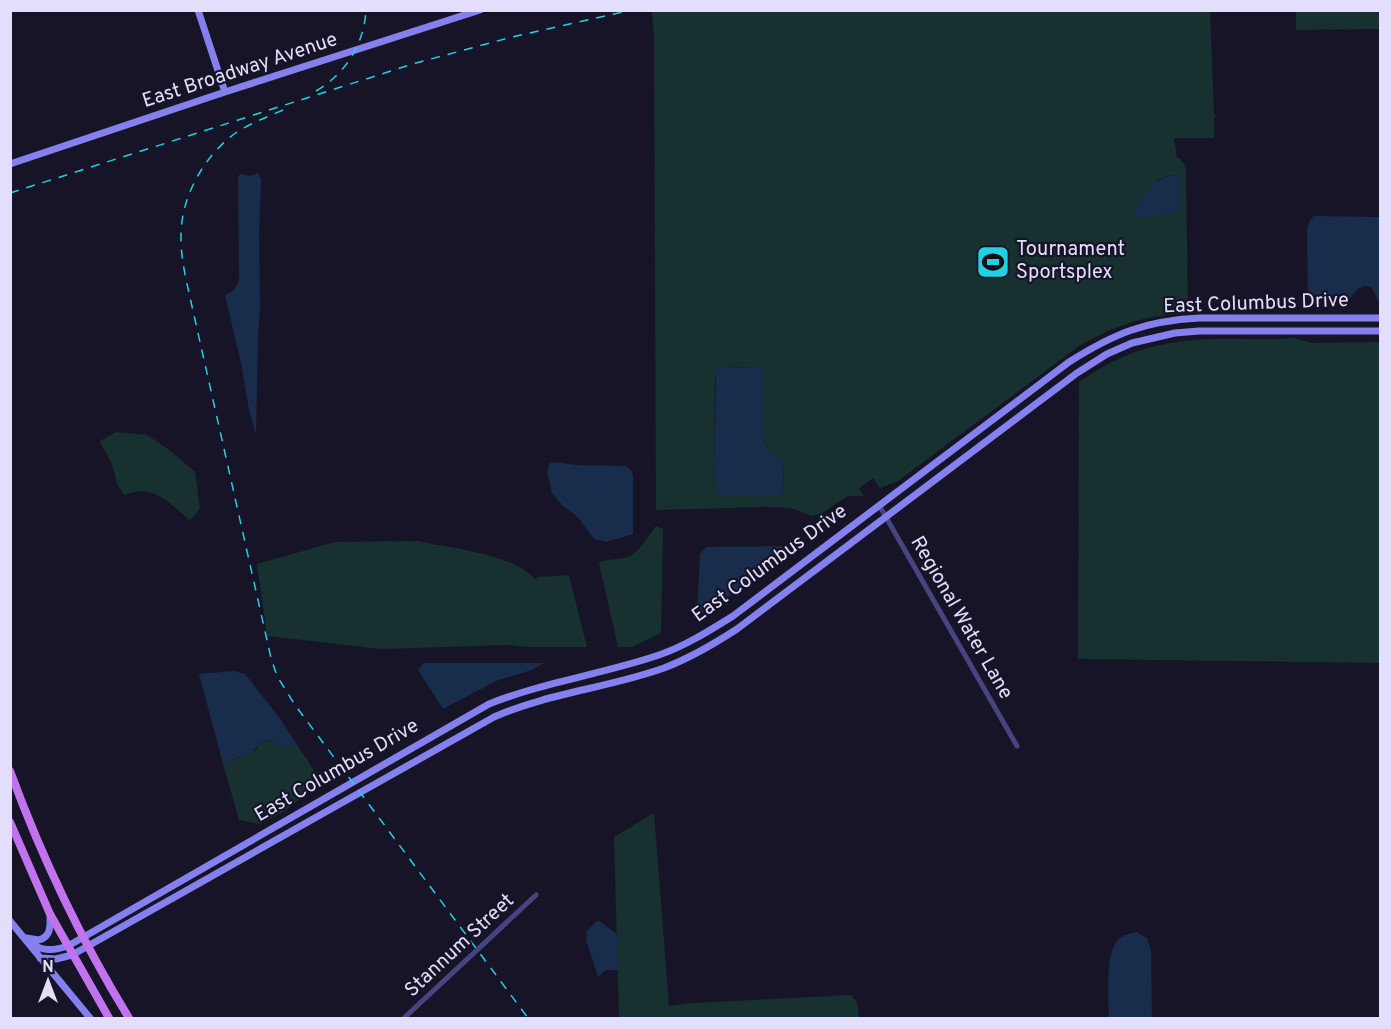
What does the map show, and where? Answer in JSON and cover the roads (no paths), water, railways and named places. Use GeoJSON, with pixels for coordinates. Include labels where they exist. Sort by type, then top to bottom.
{"type":"FeatureCollection","features":[{"type":"Feature","properties":{"kind":"main road"},"geometry":{"type":"LineString","coordinates":[[10,771],[39,846],[83,939],[129,1018]]}},
{"type":"Feature","properties":{"kind":"main road"},"geometry":{"type":"LineString","coordinates":[[10,822],[50,914],[109,1018]]}},
{"type":"Feature","properties":{"kind":"street"},"geometry":{"type":"LineString","coordinates":[[198,10],[225,92]]}},
{"type":"Feature","properties":{"kind":"street","name":"East Broadway Avenue"},"geometry":{"type":"LineString","coordinates":[[10,164],[480,10]]}},
{"type":"Feature","properties":{"kind":"street","name":"East Columbus Drive"},"geometry":{"type":"LineString","coordinates":[[31,944],[40,950],[50,951],[83,939],[232,850],[489,705],[537,687],[660,655],[710,631],[1069,362],[1103,341],[1128,331],[1173,320],[1380,318]]}},
{"type":"Feature","properties":{"kind":"street","name":"East Columbus Drive"},"geometry":{"type":"LineString","coordinates":[[72,955],[494,717],[540,700],[663,668],[714,644],[1077,373],[1107,354],[1152,337],[1199,331],[1380,331]]}},
{"type":"Feature","properties":{"kind":"street","name":"Regional Water Lane"},"geometry":{"type":"LineString","coordinates":[[879,505],[1017,746]]}},
{"type":"Feature","properties":{"kind":"street"},"geometry":{"type":"LineString","coordinates":[[610,669],[613,681]]}},
{"type":"Feature","properties":{"kind":"street"},"geometry":{"type":"LineString","coordinates":[[232,850],[239,861]]}},
{"type":"Feature","properties":{"kind":"street","name":"Stannum Street"},"geometry":{"type":"LineString","coordinates":[[404,1018],[536,895]]}},
{"type":"Feature","properties":{"kind":"street"},"geometry":{"type":"LineString","coordinates":[[24,937],[33,940],[44,939],[50,929],[50,914]]}},
{"type":"Feature","properties":{"kind":"street"},"geometry":{"type":"LineString","coordinates":[[10,921],[90,1018]]}},
{"type":"Feature","properties":{"kind":"street"},"geometry":{"type":"LineString","coordinates":[[40,958],[56,959],[72,955]]}},
{"type":"Feature","properties":{"kind":"water"},"geometry":{"type":"Polygon","coordinates":[[[258,173],[261,179],[256,434],[225,295],[235,289],[239,279],[238,177],[240,174],[250,176],[258,173]]]}},
{"type":"Feature","properties":{"kind":"water"},"geometry":{"type":"Polygon","coordinates":[[[1171,175],[1180,176],[1181,210],[1165,216],[1132,217],[1151,186],[1171,175]]]}},
{"type":"Feature","properties":{"kind":"water"},"geometry":{"type":"Polygon","coordinates":[[[1314,216],[1380,217],[1380,302],[1372,288],[1368,286],[1360,288],[1349,302],[1308,299],[1307,229],[1314,216]]]}},
{"type":"Feature","properties":{"kind":"water"},"geometry":{"type":"Polygon","coordinates":[[[760,367],[764,375],[764,440],[769,451],[783,461],[784,491],[780,496],[721,496],[715,487],[714,473],[716,373],[718,368],[760,367]]]}},
{"type":"Feature","properties":{"kind":"water"},"geometry":{"type":"Polygon","coordinates":[[[550,463],[626,466],[631,470],[633,475],[633,534],[606,542],[594,539],[578,517],[563,506],[552,493],[547,472],[550,463]]]}},
{"type":"Feature","properties":{"kind":"water"},"geometry":{"type":"Polygon","coordinates":[[[789,546],[763,570],[705,615],[697,611],[700,554],[706,547],[789,546]]]}},
{"type":"Feature","properties":{"kind":"water"},"geometry":{"type":"Polygon","coordinates":[[[423,663],[544,663],[532,670],[496,681],[443,709],[418,670],[423,663]]]}},
{"type":"Feature","properties":{"kind":"water"},"geometry":{"type":"Polygon","coordinates":[[[235,671],[245,674],[279,717],[298,746],[275,746],[272,740],[260,742],[251,755],[243,755],[223,764],[199,674],[235,671]]]}},
{"type":"Feature","properties":{"kind":"water"},"geometry":{"type":"Polygon","coordinates":[[[598,920],[617,934],[618,970],[606,970],[598,977],[586,940],[587,931],[598,920]]]}},
{"type":"Feature","properties":{"kind":"water"},"geometry":{"type":"Polygon","coordinates":[[[1136,932],[1147,938],[1151,950],[1152,1018],[1109,1018],[1108,977],[1111,955],[1121,937],[1136,932]]]}},
{"type":"Feature","properties":{"kind":"railway"},"geometry":{"type":"LineString","coordinates":[[316,91],[336,76],[351,57],[361,35],[366,10]]}},
{"type":"Feature","properties":{"kind":"railway"},"geometry":{"type":"LineString","coordinates":[[10,193],[416,63],[512,37],[632,10]]}},
{"type":"Feature","properties":{"kind":"railway"},"geometry":{"type":"LineString","coordinates":[[283,110],[237,132],[214,153],[196,179],[190,193],[185,208],[181,238],[182,259],[271,658],[277,676],[295,705],[528,1018]]}},
{"type":"Feature","properties":{"kind":"place","name":"Tournament Sportsplex"},"geometry":{"type":"Point","coordinates":[993,262]}}]}
